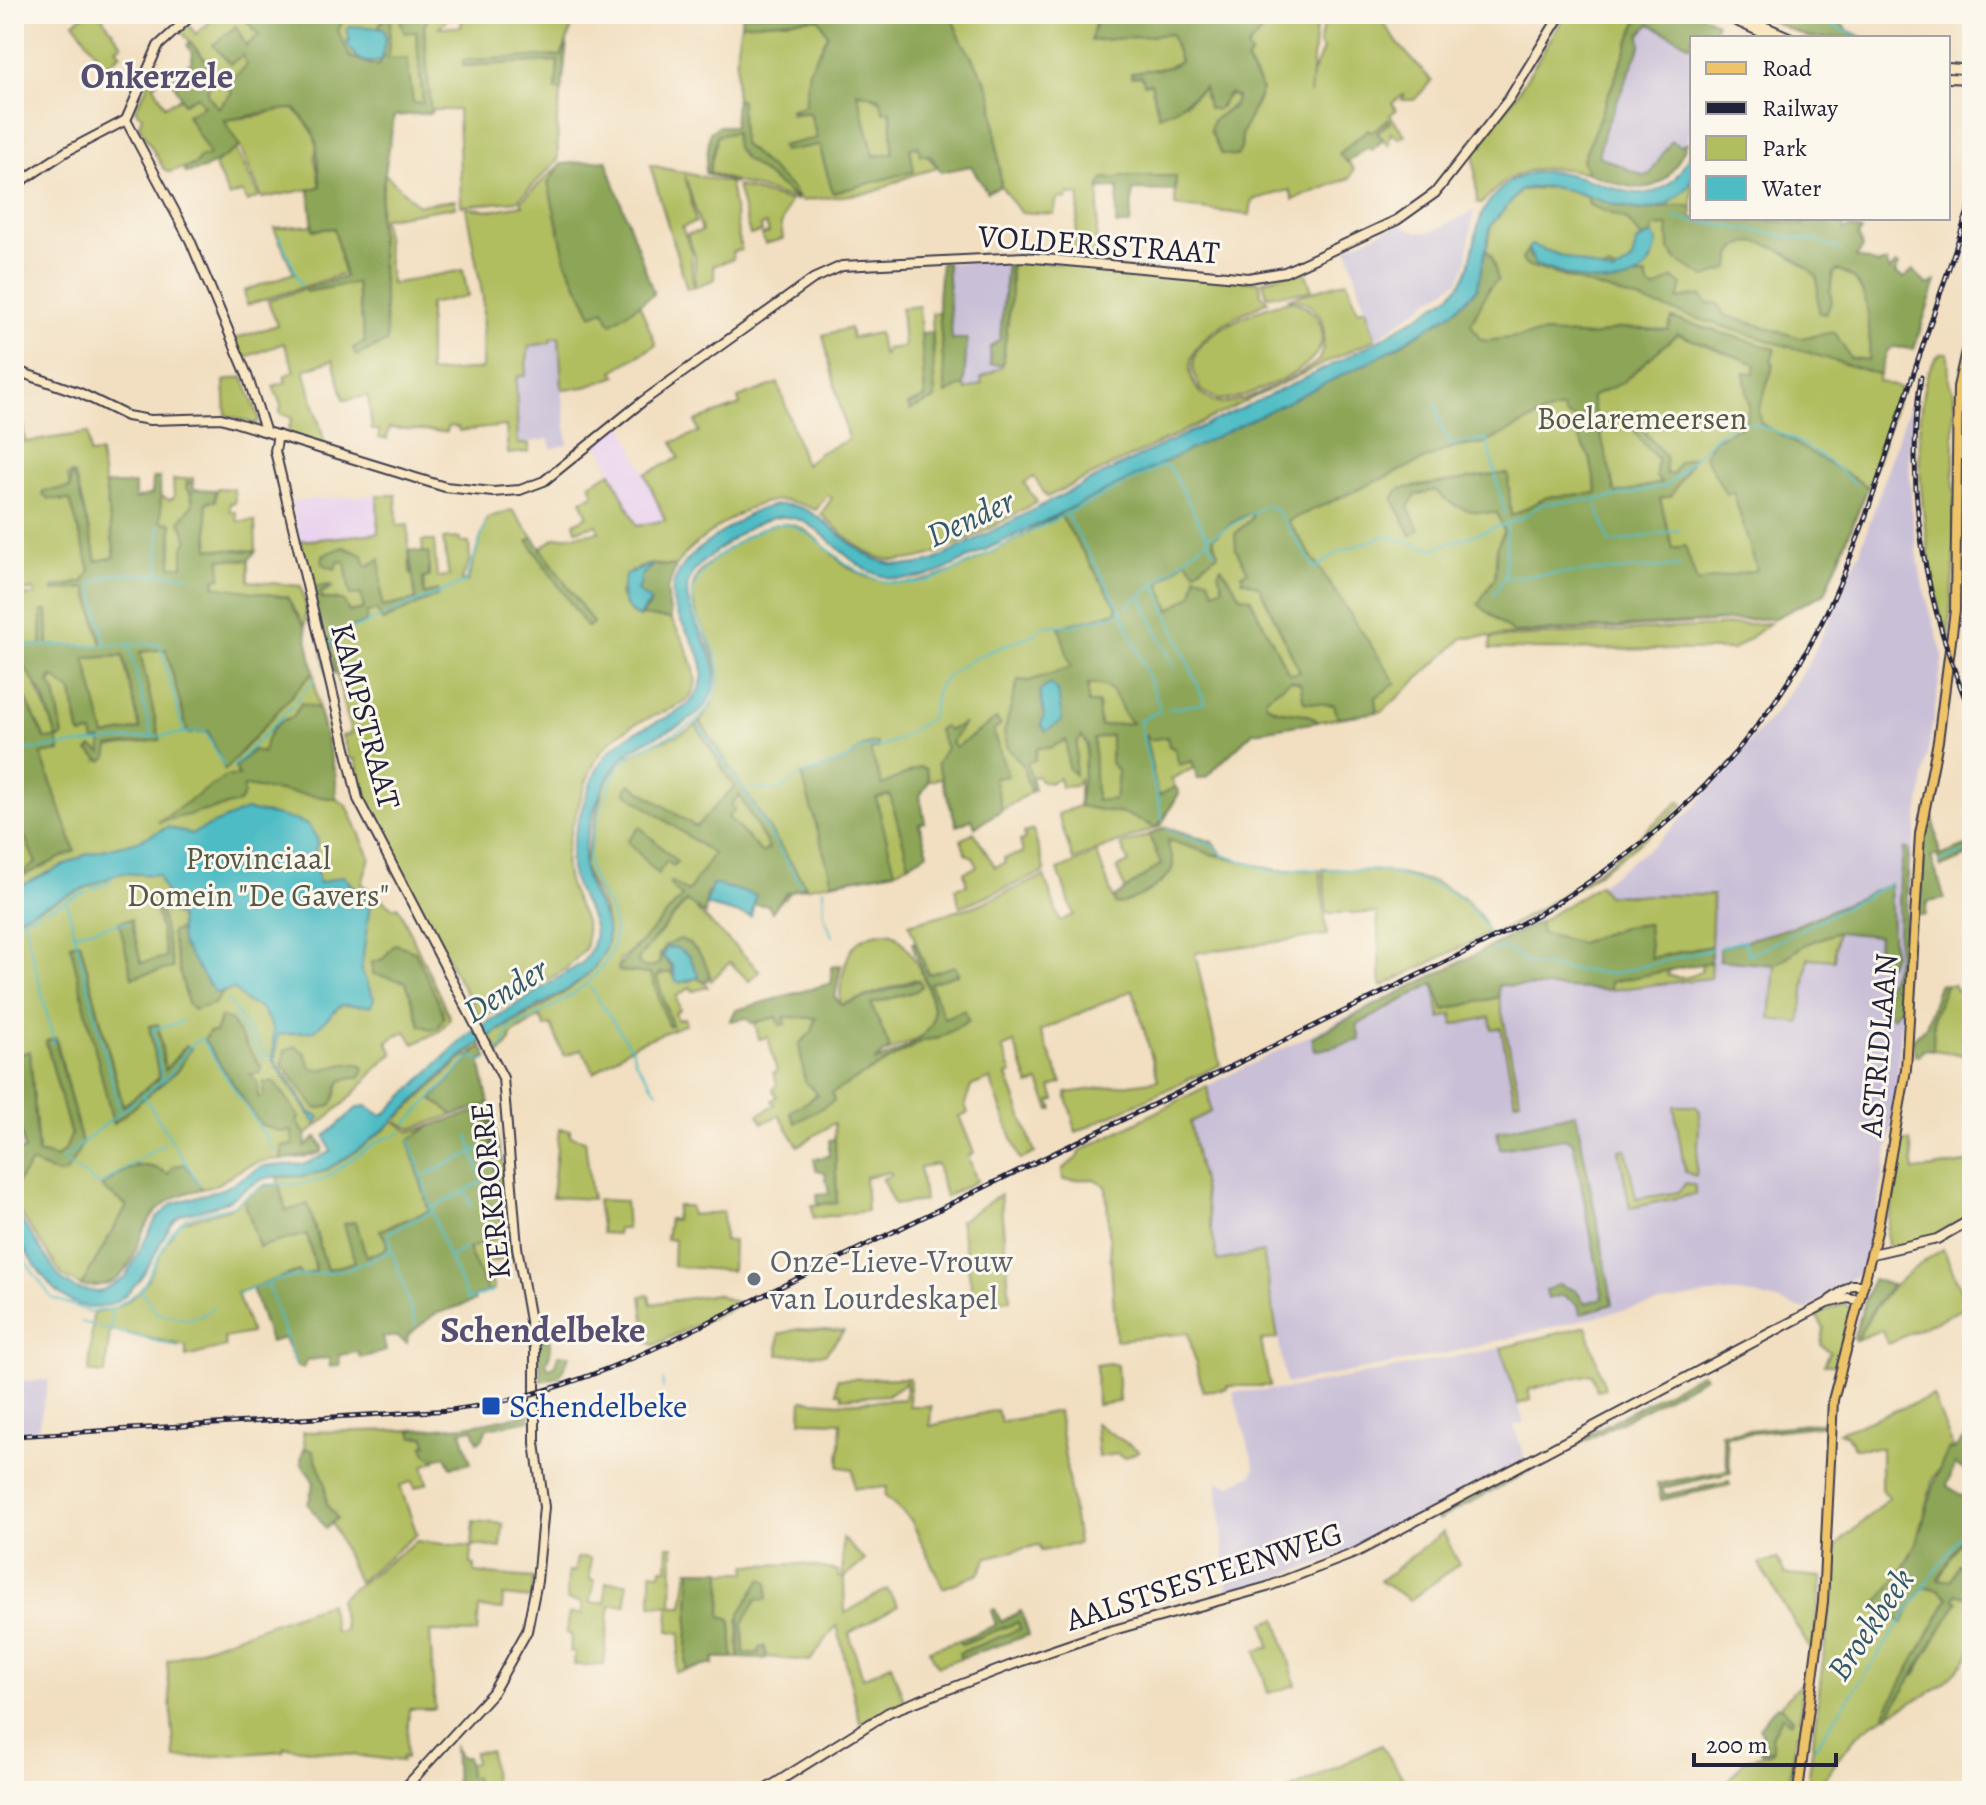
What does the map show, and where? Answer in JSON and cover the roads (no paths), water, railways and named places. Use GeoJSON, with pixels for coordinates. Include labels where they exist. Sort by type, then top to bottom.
{"type":"FeatureCollection","features":[{"type":"Feature","properties":{"kind":"main road","name":"ASTRIDLAAN"},"geometry":{"type":"LineString","coordinates":[[1798,1791],[1823,1602],[1833,1400],[1872,1254],[1906,1070],[1920,834],[1938,741],[1955,610],[1958,387],[1972,324]]}},
{"type":"Feature","properties":{"kind":"street"},"geometry":{"type":"LineString","coordinates":[[14,186],[67,151],[126,120],[158,46],[193,14]]}},
{"type":"Feature","properties":{"kind":"street","name":"VOLDERSSTRAAT"},"geometry":{"type":"LineString","coordinates":[[14,370],[80,393],[127,416],[150,420],[221,418],[445,487],[475,492],[520,490],[544,481],[643,401],[809,282],[842,266],[1024,257],[1248,278],[1285,272],[1397,220],[1435,193],[1509,99],[1561,14]]}},
{"type":"Feature","properties":{"kind":"street"},"geometry":{"type":"LineString","coordinates":[[1721,14],[1784,36]]}},
{"type":"Feature","properties":{"kind":"street"},"geometry":{"type":"LineString","coordinates":[[1736,14],[1771,36]]}},
{"type":"Feature","properties":{"kind":"street"},"geometry":{"type":"LineString","coordinates":[[1950,68],[1972,70]]}},
{"type":"Feature","properties":{"kind":"street"},"geometry":{"type":"LineString","coordinates":[[1950,78],[1972,79]]}},
{"type":"Feature","properties":{"kind":"street"},"geometry":{"type":"LineString","coordinates":[[126,120],[190,240],[251,384],[265,430]]}},
{"type":"Feature","properties":{"kind":"street","name":"KAMPSTRAAT"},"geometry":{"type":"LineString","coordinates":[[278,435],[275,451],[358,799],[482,1034]]}},
{"type":"Feature","properties":{"kind":"street","name":"KERKBORRE"},"geometry":{"type":"LineString","coordinates":[[402,1791],[493,1692],[527,1631],[537,1581],[544,1507],[535,1443],[535,1349],[517,1247],[503,1078],[482,1034]]}},
{"type":"Feature","properties":{"kind":"street"},"geometry":{"type":"LineString","coordinates":[[1872,1254],[1937,1239],[1972,1219]]}},
{"type":"Feature","properties":{"kind":"street","name":"AALSTSESTEENWEG"},"geometry":{"type":"LineString","coordinates":[[763,1791],[889,1712],[1036,1656],[1267,1587],[1355,1553],[1827,1303],[1852,1285],[1863,1285]]}},
{"type":"Feature","properties":{"kind":"street","name":"AALSTSESTEENWEG"},"geometry":{"type":"LineString","coordinates":[[1827,1303],[1848,1298],[1859,1300]]}},
{"type":"Feature","properties":{"kind":"water"},"geometry":{"type":"Polygon","coordinates":[[[351,26],[383,28],[386,36],[381,61],[364,61],[352,52],[346,41],[350,40],[347,29],[351,26]]]}},
{"type":"Feature","properties":{"kind":"water","name":"Dender"},"geometry":{"type":"Polygon","coordinates":[[[1690,152],[1690,185],[1676,198],[1659,207],[1622,207],[1561,189],[1541,187],[1521,190],[1491,225],[1477,289],[1452,313],[1377,358],[940,572],[910,579],[885,577],[865,569],[817,530],[801,521],[783,517],[762,522],[741,533],[704,561],[692,575],[687,589],[694,618],[714,664],[715,679],[709,699],[699,713],[633,749],[617,764],[594,813],[585,845],[584,865],[608,936],[605,949],[590,972],[467,1052],[396,1119],[345,1159],[311,1175],[261,1180],[214,1207],[180,1216],[173,1222],[144,1272],[131,1289],[116,1301],[101,1307],[85,1307],[69,1300],[52,1286],[25,1251],[17,1233],[14,1210],[61,1279],[76,1289],[99,1292],[125,1278],[156,1219],[172,1204],[225,1188],[263,1166],[305,1164],[331,1152],[325,1136],[358,1107],[367,1106],[380,1115],[386,1113],[466,1036],[582,963],[591,949],[594,925],[574,881],[571,858],[588,790],[609,752],[623,740],[670,716],[694,698],[701,684],[702,665],[678,615],[673,598],[675,580],[688,560],[740,520],[767,507],[790,505],[809,511],[861,551],[881,561],[906,565],[935,560],[1143,454],[1347,357],[1446,298],[1467,271],[1484,210],[1510,182],[1536,172],[1562,173],[1635,193],[1656,191],[1675,178],[1690,152]]]}},
{"type":"Feature","properties":{"kind":"water"},"geometry":{"type":"Polygon","coordinates":[[[1652,234],[1657,243],[1650,263],[1639,275],[1624,281],[1588,280],[1535,265],[1528,249],[1531,245],[1613,274],[1631,262],[1637,242],[1652,234]]]}},
{"type":"Feature","properties":{"kind":"water"},"geometry":{"type":"Polygon","coordinates":[[[653,565],[641,576],[640,587],[636,590],[651,602],[638,617],[624,603],[624,580],[626,574],[653,565]]]}},
{"type":"Feature","properties":{"kind":"water"},"geometry":{"type":"Polygon","coordinates":[[[1050,684],[1058,691],[1062,721],[1046,731],[1041,725],[1044,715],[1040,691],[1050,684]]]}},
{"type":"Feature","properties":{"kind":"water"},"geometry":{"type":"Polygon","coordinates":[[[246,810],[308,825],[318,840],[314,855],[319,883],[343,876],[370,904],[361,971],[374,998],[371,1006],[341,1005],[314,1031],[277,1035],[275,1060],[310,1113],[320,1117],[316,1124],[273,1061],[273,1029],[262,1009],[246,1002],[234,989],[215,993],[181,943],[179,917],[174,914],[158,875],[120,873],[14,919],[14,889],[87,854],[138,841],[168,827],[191,834],[246,810]]]}},
{"type":"Feature","properties":{"kind":"water"},"geometry":{"type":"Polygon","coordinates":[[[712,884],[756,895],[751,917],[706,905],[712,884]]]}},
{"type":"Feature","properties":{"kind":"water"},"geometry":{"type":"Polygon","coordinates":[[[674,947],[689,956],[699,977],[680,983],[675,980],[673,966],[663,957],[666,948],[674,947]]]}},
{"type":"Feature","properties":{"kind":"waterway"},"geometry":{"type":"LineString","coordinates":[[1803,14],[1856,36]]}},
{"type":"Feature","properties":{"kind":"waterway"},"geometry":{"type":"LineString","coordinates":[[1674,218],[1817,241],[1842,250]]}},
{"type":"Feature","properties":{"kind":"waterway"},"geometry":{"type":"LineString","coordinates":[[279,235],[301,285]]}},
{"type":"Feature","properties":{"kind":"waterway"},"geometry":{"type":"LineString","coordinates":[[1436,402],[1440,425],[1450,444],[1487,440],[1505,514]]}},
{"type":"Feature","properties":{"kind":"waterway"},"geometry":{"type":"LineString","coordinates":[[493,1055],[504,1044],[508,1030],[582,987],[598,972],[609,955],[614,936],[612,915],[589,865],[593,834],[605,797],[623,763],[636,752],[696,720],[708,708],[719,682],[718,663],[698,620],[693,604],[694,590],[710,564],[737,543],[764,528],[783,524],[801,530],[859,571],[883,581],[913,583],[948,574],[1163,465],[1170,467],[1206,535],[1213,536],[1266,505],[1277,511],[1315,569],[1338,552],[1386,536],[1433,549],[1522,518],[1542,504],[1609,498],[1666,486],[1721,432],[1732,425],[1747,423]]}},
{"type":"Feature","properties":{"kind":"waterway"},"geometry":{"type":"LineString","coordinates":[[1751,423],[1807,447],[1855,484]]}},
{"type":"Feature","properties":{"kind":"waterway"},"geometry":{"type":"LineString","coordinates":[[1596,504],[1610,543],[1679,530]]}},
{"type":"Feature","properties":{"kind":"waterway"},"geometry":{"type":"LineString","coordinates":[[1067,515],[1123,614],[1160,707]]}},
{"type":"Feature","properties":{"kind":"waterway"},"geometry":{"type":"LineString","coordinates":[[327,657],[333,637],[465,582],[486,523]]}},
{"type":"Feature","properties":{"kind":"waterway"},"geometry":{"type":"LineString","coordinates":[[106,646],[92,583],[114,574],[159,574],[159,524]]}},
{"type":"Feature","properties":{"kind":"waterway"},"geometry":{"type":"LineString","coordinates":[[1507,526],[1505,577],[1680,566]]}},
{"type":"Feature","properties":{"kind":"waterway"},"geometry":{"type":"LineString","coordinates":[[1175,669],[1141,596],[1209,538]]}},
{"type":"Feature","properties":{"kind":"waterway"},"geometry":{"type":"LineString","coordinates":[[1208,540],[1215,552]]}},
{"type":"Feature","properties":{"kind":"waterway"},"geometry":{"type":"LineString","coordinates":[[161,574],[188,575]]}},
{"type":"Feature","properties":{"kind":"waterway"},"geometry":{"type":"LineString","coordinates":[[1493,595],[1505,577]]}},
{"type":"Feature","properties":{"kind":"waterway"},"geometry":{"type":"LineString","coordinates":[[1156,586],[1162,600]]}},
{"type":"Feature","properties":{"kind":"waterway"},"geometry":{"type":"LineString","coordinates":[[1127,607],[1140,596]]}},
{"type":"Feature","properties":{"kind":"waterway"},"geometry":{"type":"LineString","coordinates":[[1163,603],[1205,703],[1169,709]]}},
{"type":"Feature","properties":{"kind":"waterway"},"geometry":{"type":"LineString","coordinates":[[1043,626],[1071,625],[1118,614]]}},
{"type":"Feature","properties":{"kind":"waterway"},"geometry":{"type":"LineString","coordinates":[[804,774],[846,760],[863,748],[883,746],[899,739],[931,718],[938,688],[957,669],[983,654],[1036,633],[1040,627]]}},
{"type":"Feature","properties":{"kind":"waterway"},"geometry":{"type":"LineString","coordinates":[[14,646],[160,644],[184,733]]}},
{"type":"Feature","properties":{"kind":"waterway"},"geometry":{"type":"LineString","coordinates":[[129,646],[152,736]]}},
{"type":"Feature","properties":{"kind":"waterway"},"geometry":{"type":"LineString","coordinates":[[302,693],[315,679]]}},
{"type":"Feature","properties":{"kind":"waterway"},"geometry":{"type":"LineString","coordinates":[[295,702],[300,696]]}},
{"type":"Feature","properties":{"kind":"waterway"},"geometry":{"type":"LineString","coordinates":[[233,767],[293,705]]}},
{"type":"Feature","properties":{"kind":"waterway"},"geometry":{"type":"LineString","coordinates":[[1160,711],[1140,720],[1140,725],[1163,820]]}},
{"type":"Feature","properties":{"kind":"waterway"},"geometry":{"type":"LineString","coordinates":[[698,725],[740,784],[801,885]]}},
{"type":"Feature","properties":{"kind":"waterway"},"geometry":{"type":"LineString","coordinates":[[14,751],[205,731],[224,766]]}},
{"type":"Feature","properties":{"kind":"waterway"},"geometry":{"type":"LineString","coordinates":[[750,788],[778,791],[800,776]]}},
{"type":"Feature","properties":{"kind":"waterway"},"geometry":{"type":"LineString","coordinates":[[1167,829],[1212,845],[1224,855],[1280,874],[1301,869],[1319,870]]}},
{"type":"Feature","properties":{"kind":"waterway"},"geometry":{"type":"LineString","coordinates":[[1939,862],[1972,849]]}},
{"type":"Feature","properties":{"kind":"waterway"},"geometry":{"type":"LineString","coordinates":[[1324,870],[1376,870],[1401,876]]}},
{"type":"Feature","properties":{"kind":"waterway"},"geometry":{"type":"LineString","coordinates":[[1403,877],[1453,894],[1481,920],[1488,933]]}},
{"type":"Feature","properties":{"kind":"waterway"},"geometry":{"type":"LineString","coordinates":[[91,890],[111,881]]}},
{"type":"Feature","properties":{"kind":"waterway"},"geometry":{"type":"LineString","coordinates":[[1719,948],[1743,940],[1750,955],[1890,884]]}},
{"type":"Feature","properties":{"kind":"waterway"},"geometry":{"type":"LineString","coordinates":[[823,889],[824,914],[832,936]]}},
{"type":"Feature","properties":{"kind":"waterway"},"geometry":{"type":"LineString","coordinates":[[46,910],[86,892]]}},
{"type":"Feature","properties":{"kind":"waterway"},"geometry":{"type":"LineString","coordinates":[[67,901],[74,933],[127,922]]}},
{"type":"Feature","properties":{"kind":"waterway"},"geometry":{"type":"LineString","coordinates":[[14,923],[41,912]]}},
{"type":"Feature","properties":{"kind":"waterway"},"geometry":{"type":"LineString","coordinates":[[24,921],[54,1043]]}},
{"type":"Feature","properties":{"kind":"waterway"},"geometry":{"type":"LineString","coordinates":[[74,933],[120,1112],[169,1076],[189,1047],[201,1038],[276,1153]]}},
{"type":"Feature","properties":{"kind":"waterway"},"geometry":{"type":"LineString","coordinates":[[1494,950],[1503,947],[1531,965],[1612,974],[1712,949]]}},
{"type":"Feature","properties":{"kind":"waterway"},"geometry":{"type":"LineString","coordinates":[[589,985],[630,1047]]}},
{"type":"Feature","properties":{"kind":"waterway"},"geometry":{"type":"LineString","coordinates":[[227,1001],[234,1007]]}},
{"type":"Feature","properties":{"kind":"waterway"},"geometry":{"type":"LineString","coordinates":[[235,1010],[261,1047]]}},
{"type":"Feature","properties":{"kind":"waterway"},"geometry":{"type":"LineString","coordinates":[[232,1016],[264,1061]]}},
{"type":"Feature","properties":{"kind":"waterway"},"geometry":{"type":"LineString","coordinates":[[162,1080],[153,1029],[182,1022]]}},
{"type":"Feature","properties":{"kind":"waterway"},"geometry":{"type":"LineString","coordinates":[[632,1049],[635,1061],[657,1091]]}},
{"type":"Feature","properties":{"kind":"waterway"},"geometry":{"type":"LineString","coordinates":[[263,1050],[273,1059]]}},
{"type":"Feature","properties":{"kind":"waterway"},"geometry":{"type":"LineString","coordinates":[[406,1124],[472,1056],[482,1062],[488,1059]]}},
{"type":"Feature","properties":{"kind":"waterway"},"geometry":{"type":"LineString","coordinates":[[144,1096],[199,1184]]}},
{"type":"Feature","properties":{"kind":"waterway"},"geometry":{"type":"LineString","coordinates":[[119,1113],[62,1160],[99,1185],[165,1143]]}},
{"type":"Feature","properties":{"kind":"waterway"},"geometry":{"type":"LineString","coordinates":[[14,1246],[52,1298],[90,1312],[112,1309],[141,1290],[171,1233],[187,1217],[232,1206],[265,1184],[301,1184],[322,1180],[380,1140],[401,1133]]}},
{"type":"Feature","properties":{"kind":"waterway"},"geometry":{"type":"LineString","coordinates":[[468,1136],[481,1176]]}},
{"type":"Feature","properties":{"kind":"waterway"},"geometry":{"type":"LineString","coordinates":[[238,1294],[278,1279],[349,1269],[392,1250],[388,1233],[432,1211],[410,1140]]}},
{"type":"Feature","properties":{"kind":"waterway"},"geometry":{"type":"LineString","coordinates":[[425,1175],[484,1147]]}},
{"type":"Feature","properties":{"kind":"waterway"},"geometry":{"type":"LineString","coordinates":[[433,1208],[496,1174]]}},
{"type":"Feature","properties":{"kind":"waterway"},"geometry":{"type":"LineString","coordinates":[[465,1191],[471,1205]]}},
{"type":"Feature","properties":{"kind":"waterway"},"geometry":{"type":"LineString","coordinates":[[432,1211],[448,1258],[465,1249]]}},
{"type":"Feature","properties":{"kind":"waterway"},"geometry":{"type":"LineString","coordinates":[[392,1250],[416,1325]]}},
{"type":"Feature","properties":{"kind":"waterway"},"geometry":{"type":"LineString","coordinates":[[450,1259],[468,1300],[493,1291]]}},
{"type":"Feature","properties":{"kind":"waterway"},"geometry":{"type":"LineString","coordinates":[[268,1285],[295,1363]]}},
{"type":"Feature","properties":{"kind":"waterway"},"geometry":{"type":"LineString","coordinates":[[142,1292],[157,1313],[185,1319]]}},
{"type":"Feature","properties":{"kind":"waterway"},"geometry":{"type":"LineString","coordinates":[[188,1319],[203,1315],[213,1307]]}},
{"type":"Feature","properties":{"kind":"waterway"},"geometry":{"type":"LineString","coordinates":[[112,1310],[111,1330],[179,1347]]}},
{"type":"Feature","properties":{"kind":"waterway"},"geometry":{"type":"LineString","coordinates":[[81,1322],[110,1330]]}},
{"type":"Feature","properties":{"kind":"waterway"},"geometry":{"type":"LineString","coordinates":[[663,1380],[663,1388]]}},
{"type":"Feature","properties":{"kind":"waterway","name":"Broekbeek"},"geometry":{"type":"LineString","coordinates":[[1968,1525],[1972,1518]]}},
{"type":"Feature","properties":{"kind":"waterway","name":"Broekbeek"},"geometry":{"type":"LineString","coordinates":[[1815,1747],[1965,1528]]}},
{"type":"Feature","properties":{"kind":"waterway","name":"Broekbeek"},"geometry":{"type":"LineString","coordinates":[[1786,1781],[1792,1779],[1799,1745]]}},
{"type":"Feature","properties":{"kind":"waterway","name":"Broekbeek"},"geometry":{"type":"LineString","coordinates":[[1761,1791],[1782,1784]]}},
{"type":"Feature","properties":{"kind":"railway"},"geometry":{"type":"LineString","coordinates":[[14,1436],[451,1410],[509,1400],[564,1384],[672,1340],[1546,910],[1635,848],[1677,813],[1715,775],[1750,734],[1811,643],[1858,538],[1972,199]]}},
{"type":"Feature","properties":{"kind":"railway"},"geometry":{"type":"LineString","coordinates":[[1921,377],[1915,465],[1923,550],[1943,634],[1972,716]]}},
{"type":"Feature","properties":{"kind":"place","name":"Onze-Lieve-Vrouw van Lourdeskapel"},"geometry":{"type":"Point","coordinates":[754,1279]}},
{"type":"Feature","properties":{"kind":"place","name":"Schendelbeke"},"geometry":{"type":"Point","coordinates":[491,1406]}},
{"type":"Feature","properties":{"kind":"district","name":"Onkerzele"},"geometry":{"type":"Point","coordinates":[157,75]}},
{"type":"Feature","properties":{"kind":"district","name":"Schendelbeke"},"geometry":{"type":"Point","coordinates":[543,1329]}},
{"type":"Feature","properties":{"kind":"park label","name":"Boelaremeersen"},"geometry":{"type":"Point","coordinates":[1642,418]}},
{"type":"Feature","properties":{"kind":"park label","name":"Provinciaal Domein \"De Gavers\""},"geometry":{"type":"Point","coordinates":[258,876]}}]}
